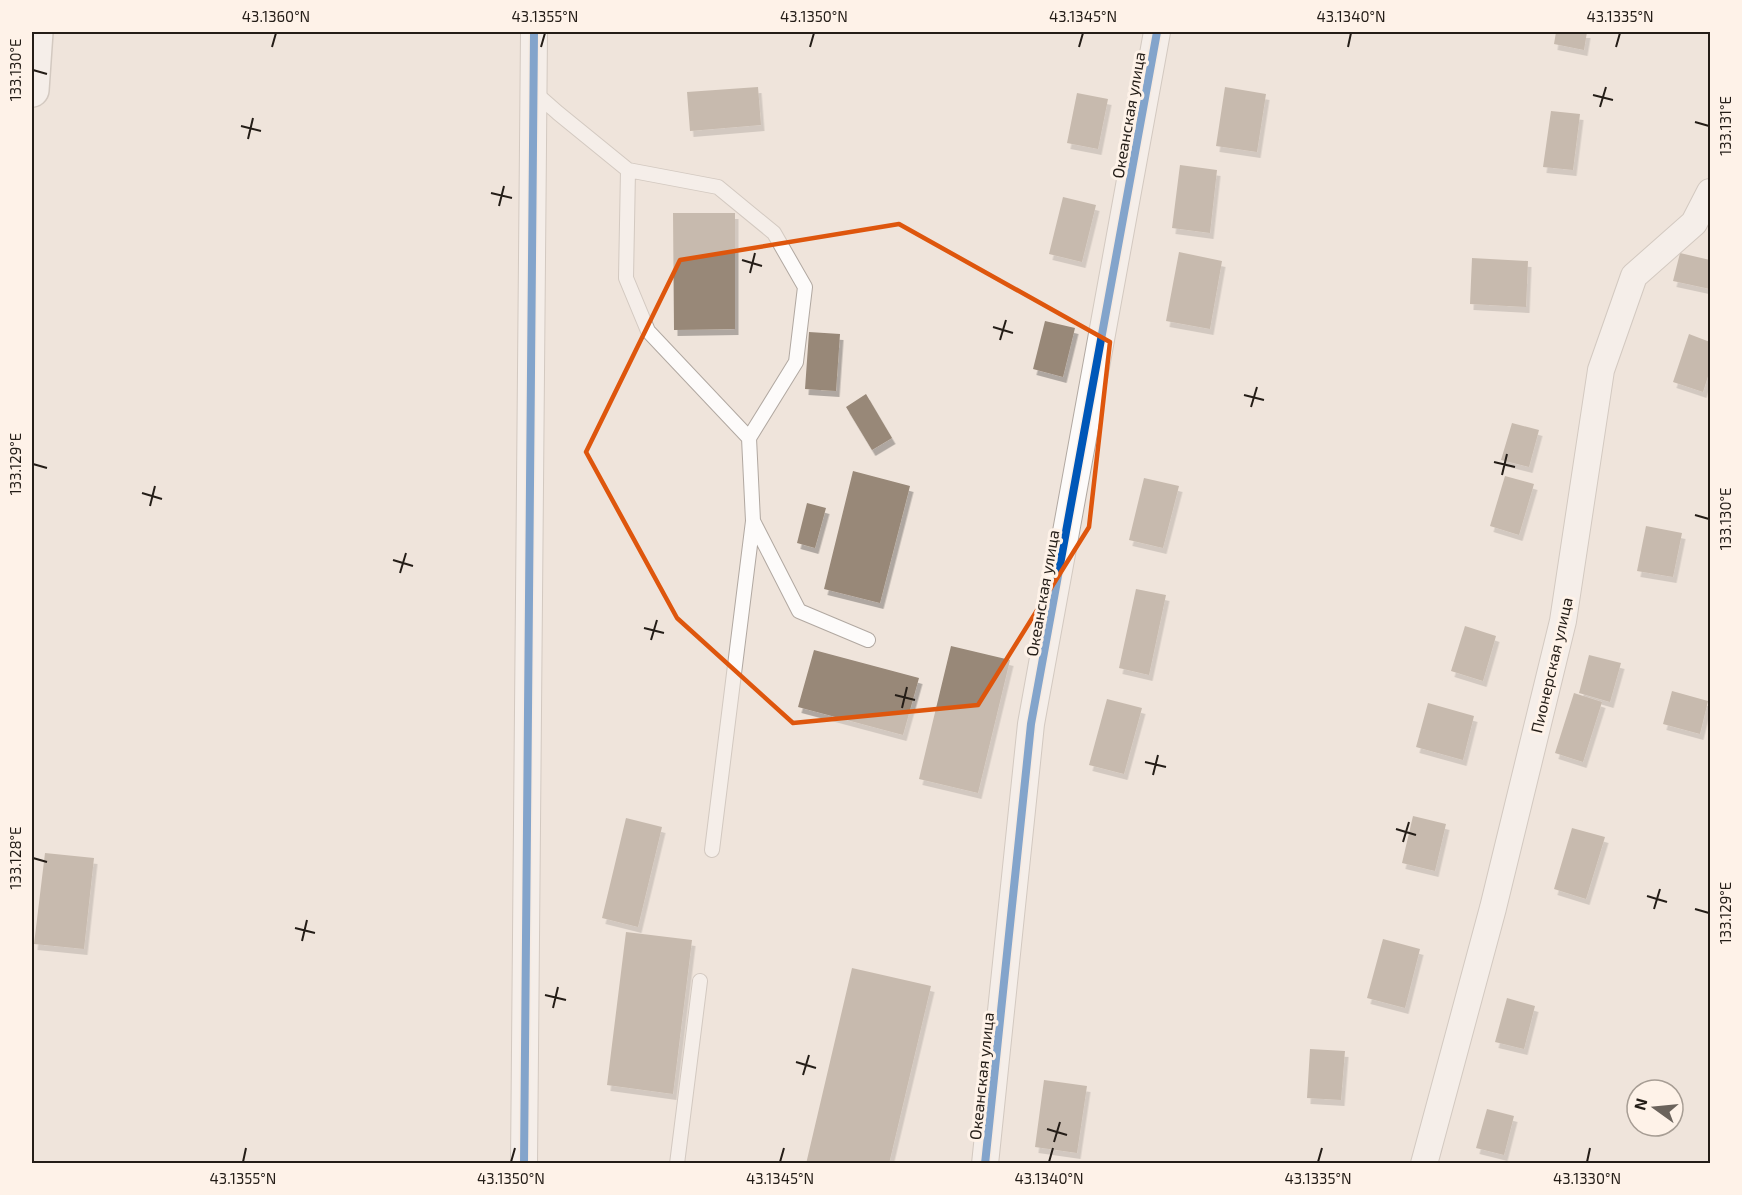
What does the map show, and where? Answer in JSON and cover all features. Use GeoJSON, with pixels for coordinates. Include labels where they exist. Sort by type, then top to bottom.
{"type":"FeatureCollection","features":[{"type":"Feature","properties":{"kind":"street"},"geometry":{"type":"LineString","coordinates":[[32,90],[36,32]]}},
{"type":"Feature","properties":{"kind":"street"},"geometry":{"type":"LineString","coordinates":[[524,1164],[534,32]]}},
{"type":"Feature","properties":{"kind":"street","name":"Океанская улица"},"geometry":{"type":"LineString","coordinates":[[985,1164],[1031,724],[1157,32]]}},
{"type":"Feature","properties":{"kind":"street","name":"Пионерская улица"},"geometry":{"type":"LineString","coordinates":[[1424,1164],[1493,908],[1563,621],[1601,370],[1634,276],[1694,223],[1710,192]]}},
{"type":"Feature","properties":{"kind":"lane"},"geometry":{"type":"LineString","coordinates":[[533,91],[628,170],[718,187],[774,233],[806,287],[796,362],[749,438],[753,521],[712,850]]}},
{"type":"Feature","properties":{"kind":"lane"},"geometry":{"type":"LineString","coordinates":[[628,170],[626,278],[648,331],[749,438]]}},
{"type":"Feature","properties":{"kind":"lane"},"geometry":{"type":"LineString","coordinates":[[753,521],[799,611],[868,640]]}},
{"type":"Feature","properties":{"kind":"lane"},"geometry":{"type":"LineString","coordinates":[[677,1164],[700,981]]}},
{"type":"Feature","properties":{"kind":"highlighted area"},"geometry":{"type":"Polygon","coordinates":[[[899,224],[1110,342],[1089,527],[978,705],[793,723],[677,618],[586,452],[680,260],[899,224]]]}},
{"type":"Feature","properties":{"kind":"building"},"geometry":{"type":"Polygon","coordinates":[[[1556,32],[1587,32],[1584,50],[1554,44],[1556,32]]]}},
{"type":"Feature","properties":{"kind":"building"},"geometry":{"type":"Polygon","coordinates":[[[758,87],[761,125],[690,131],[687,92],[758,87]]]}},
{"type":"Feature","properties":{"kind":"building"},"geometry":{"type":"Polygon","coordinates":[[[1225,87],[1266,94],[1257,152],[1216,146],[1225,87]]]}},
{"type":"Feature","properties":{"kind":"building"},"geometry":{"type":"Polygon","coordinates":[[[1077,93],[1108,99],[1098,149],[1067,143],[1077,93]]]}},
{"type":"Feature","properties":{"kind":"building"},"geometry":{"type":"Polygon","coordinates":[[[1551,111],[1580,114],[1573,170],[1543,167],[1551,111]]]}},
{"type":"Feature","properties":{"kind":"building"},"geometry":{"type":"Polygon","coordinates":[[[1180,165],[1217,170],[1210,233],[1172,228],[1180,165]]]}},
{"type":"Feature","properties":{"kind":"building"},"geometry":{"type":"Polygon","coordinates":[[[1063,197],[1096,205],[1082,262],[1049,254],[1063,197]]]}},
{"type":"Feature","properties":{"kind":"building"},"geometry":{"type":"Polygon","coordinates":[[[673,213],[735,213],[735,329],[674,330],[673,213]]]}},
{"type":"Feature","properties":{"kind":"building"},"geometry":{"type":"Polygon","coordinates":[[[1179,252],[1222,261],[1210,329],[1166,321],[1179,252]]]}},
{"type":"Feature","properties":{"kind":"building"},"geometry":{"type":"Polygon","coordinates":[[[1680,253],[1710,260],[1710,289],[1673,281],[1680,253]]]}},
{"type":"Feature","properties":{"kind":"building"},"geometry":{"type":"Polygon","coordinates":[[[1472,258],[1528,261],[1526,307],[1470,304],[1472,258]]]}},
{"type":"Feature","properties":{"kind":"building"},"geometry":{"type":"Polygon","coordinates":[[[1045,321],[1075,328],[1063,377],[1033,369],[1045,321]]]}},
{"type":"Feature","properties":{"kind":"building"},"geometry":{"type":"Polygon","coordinates":[[[809,332],[840,334],[836,391],[805,389],[809,332]]]}},
{"type":"Feature","properties":{"kind":"building"},"geometry":{"type":"Polygon","coordinates":[[[1689,334],[1710,342],[1710,370],[1703,392],[1673,382],[1689,334]]]}},
{"type":"Feature","properties":{"kind":"building"},"geometry":{"type":"Polygon","coordinates":[[[866,394],[892,438],[872,450],[846,407],[866,394]]]}},
{"type":"Feature","properties":{"kind":"building"},"geometry":{"type":"Polygon","coordinates":[[[1512,423],[1539,430],[1529,467],[1501,460],[1512,423]]]}},
{"type":"Feature","properties":{"kind":"building"},"geometry":{"type":"Polygon","coordinates":[[[853,471],[910,486],[880,603],[824,589],[853,471]]]}},
{"type":"Feature","properties":{"kind":"building"},"geometry":{"type":"Polygon","coordinates":[[[1505,476],[1534,484],[1519,535],[1490,526],[1505,476]]]}},
{"type":"Feature","properties":{"kind":"building"},"geometry":{"type":"Polygon","coordinates":[[[1144,478],[1179,486],[1163,548],[1129,540],[1144,478]]]}},
{"type":"Feature","properties":{"kind":"building"},"geometry":{"type":"Polygon","coordinates":[[[807,503],[826,508],[815,548],[797,543],[807,503]]]}},
{"type":"Feature","properties":{"kind":"building"},"geometry":{"type":"Polygon","coordinates":[[[1646,526],[1682,533],[1673,577],[1637,571],[1646,526]]]}},
{"type":"Feature","properties":{"kind":"building"},"geometry":{"type":"Polygon","coordinates":[[[1136,589],[1166,595],[1149,675],[1119,668],[1136,589]]]}},
{"type":"Feature","properties":{"kind":"building"},"geometry":{"type":"Polygon","coordinates":[[[1465,626],[1496,636],[1483,681],[1451,671],[1465,626]]]}},
{"type":"Feature","properties":{"kind":"building"},"geometry":{"type":"Polygon","coordinates":[[[951,646],[1010,660],[978,793],[919,779],[951,646]]]}},
{"type":"Feature","properties":{"kind":"building"},"geometry":{"type":"Polygon","coordinates":[[[814,650],[919,678],[903,735],[798,707],[814,650]]]}},
{"type":"Feature","properties":{"kind":"building"},"geometry":{"type":"Polygon","coordinates":[[[1589,655],[1621,663],[1610,702],[1579,693],[1589,655]]]}},
{"type":"Feature","properties":{"kind":"building"},"geometry":{"type":"Polygon","coordinates":[[[1672,691],[1708,701],[1700,734],[1663,724],[1672,691]]]}},
{"type":"Feature","properties":{"kind":"building"},"geometry":{"type":"Polygon","coordinates":[[[1574,693],[1602,702],[1583,762],[1555,753],[1574,693]]]}},
{"type":"Feature","properties":{"kind":"building"},"geometry":{"type":"Polygon","coordinates":[[[1107,699],[1142,708],[1124,774],[1089,765],[1107,699]]]}},
{"type":"Feature","properties":{"kind":"building"},"geometry":{"type":"Polygon","coordinates":[[[1428,703],[1474,716],[1463,760],[1416,747],[1428,703]]]}},
{"type":"Feature","properties":{"kind":"building"},"geometry":{"type":"Polygon","coordinates":[[[1413,816],[1446,824],[1435,871],[1402,863],[1413,816]]]}},
{"type":"Feature","properties":{"kind":"building"},"geometry":{"type":"Polygon","coordinates":[[[626,818],[662,827],[638,927],[602,918],[626,818]]]}},
{"type":"Feature","properties":{"kind":"building"},"geometry":{"type":"Polygon","coordinates":[[[1572,828],[1605,837],[1586,899],[1554,889],[1572,828]]]}},
{"type":"Feature","properties":{"kind":"building"},"geometry":{"type":"Polygon","coordinates":[[[45,853],[94,858],[84,949],[34,944],[45,853]]]}},
{"type":"Feature","properties":{"kind":"building"},"geometry":{"type":"Polygon","coordinates":[[[626,932],[692,940],[673,1094],[607,1085],[626,932]]]}},
{"type":"Feature","properties":{"kind":"building"},"geometry":{"type":"Polygon","coordinates":[[[1383,939],[1420,949],[1405,1008],[1367,998],[1383,939]]]}},
{"type":"Feature","properties":{"kind":"building"},"geometry":{"type":"Polygon","coordinates":[[[852,968],[931,986],[889,1164],[806,1164],[852,968]]]}},
{"type":"Feature","properties":{"kind":"building"},"geometry":{"type":"Polygon","coordinates":[[[1507,998],[1535,1006],[1524,1049],[1495,1042],[1507,998]]]}},
{"type":"Feature","properties":{"kind":"building"},"geometry":{"type":"Polygon","coordinates":[[[1310,1049],[1345,1051],[1341,1100],[1307,1098],[1310,1049]]]}},
{"type":"Feature","properties":{"kind":"building"},"geometry":{"type":"Polygon","coordinates":[[[1044,1080],[1087,1086],[1077,1153],[1035,1147],[1044,1080]]]}},
{"type":"Feature","properties":{"kind":"building"},"geometry":{"type":"Polygon","coordinates":[[[1487,1109],[1514,1116],[1504,1155],[1476,1148],[1487,1109]]]}},
{"type":"Feature","properties":{"kind":"cycle path"},"geometry":{"type":"LineString","coordinates":[[524,1164],[534,32]]}},
{"type":"Feature","properties":{"kind":"cycle path"},"geometry":{"type":"LineString","coordinates":[[985,1164],[1031,724],[1157,32]]}}]}
